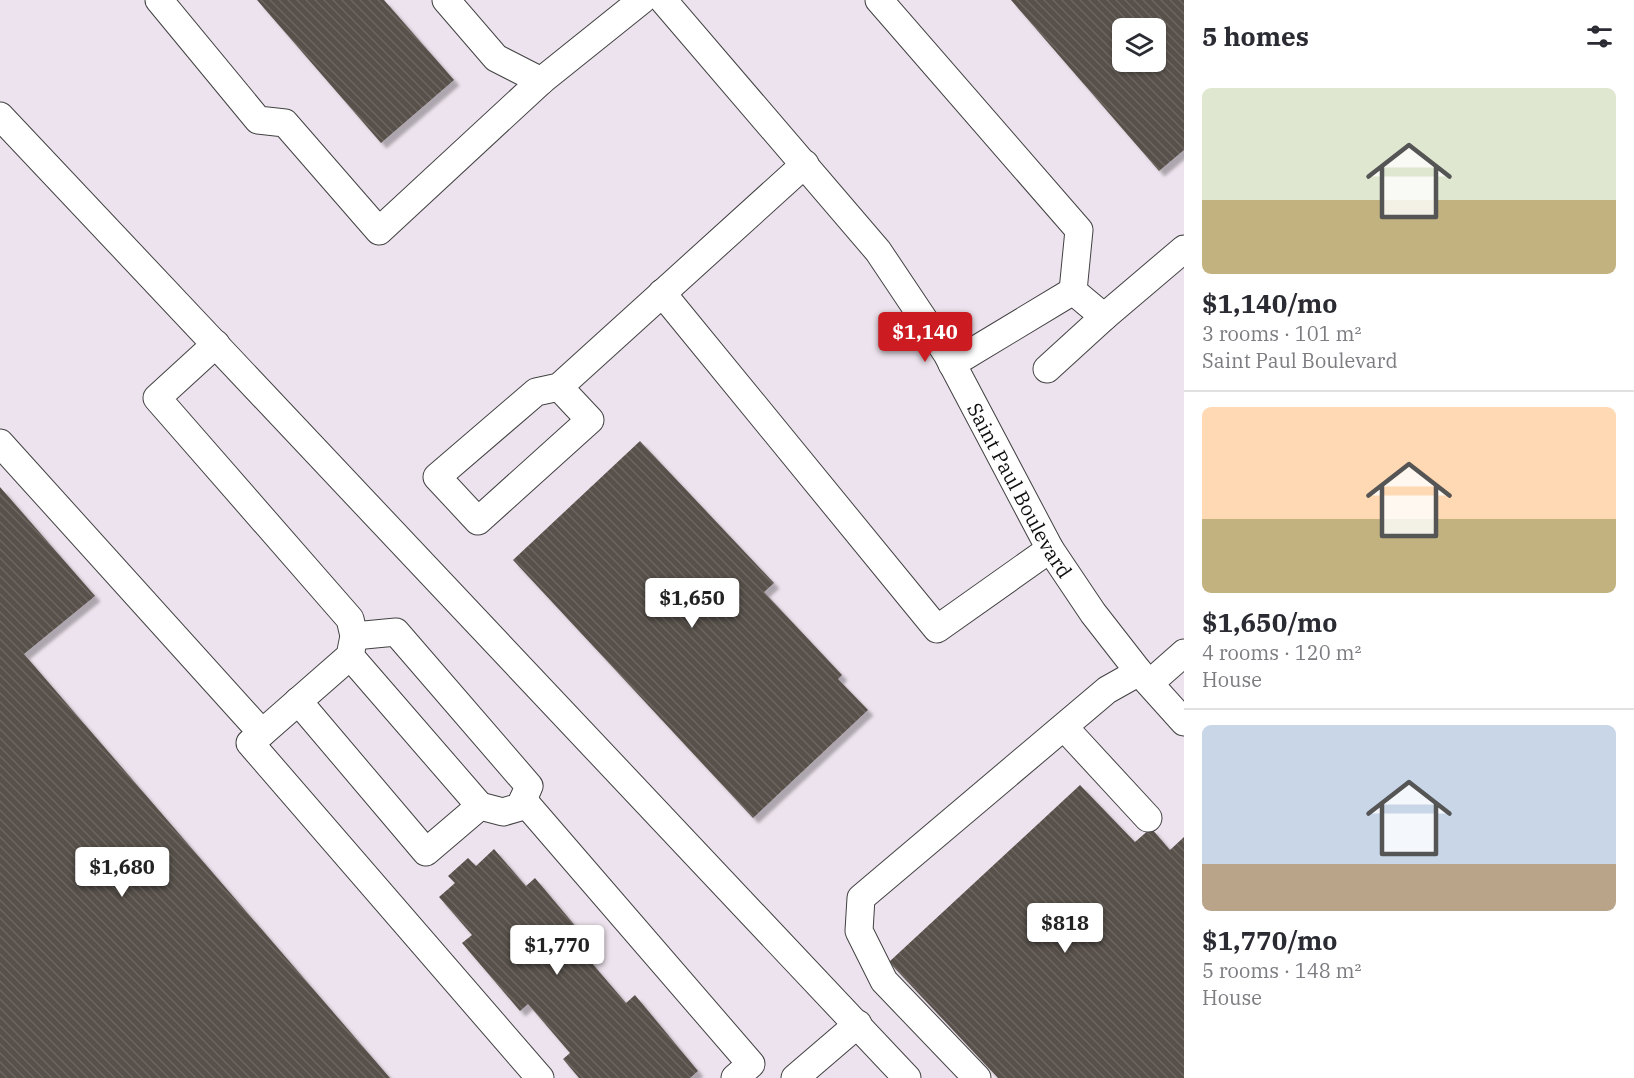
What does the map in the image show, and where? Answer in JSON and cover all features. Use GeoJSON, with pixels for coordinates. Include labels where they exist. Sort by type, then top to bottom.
{"type":"FeatureCollection","features":[{"type":"Feature","properties":{"kind":"street"},"geometry":{"type":"LineString","coordinates":[[159,0],[258,120],[285,123],[379,231],[541,81],[642,0]]}},
{"type":"Feature","properties":{"kind":"street"},"geometry":{"type":"LineString","coordinates":[[446,0],[496,58],[541,81]]}},
{"type":"Feature","properties":{"kind":"street","name":"Saint Paul Boulevard"},"geometry":{"type":"LineString","coordinates":[[663,0],[878,252],[952,364],[1050,549],[1093,613],[1144,678],[1184,722]]}},
{"type":"Feature","properties":{"kind":"street"},"geometry":{"type":"LineString","coordinates":[[879,0],[1079,230],[1073,291]]}},
{"type":"Feature","properties":{"kind":"street"},"geometry":{"type":"LineString","coordinates":[[0,116],[858,1024],[892,1073]]}},
{"type":"Feature","properties":{"kind":"street"},"geometry":{"type":"LineString","coordinates":[[559,387],[590,420],[478,521],[437,477],[536,392],[559,387],[805,164]]}},
{"type":"Feature","properties":{"kind":"street"},"geometry":{"type":"LineString","coordinates":[[1047,369],[1184,249]]}},
{"type":"Feature","properties":{"kind":"street"},"geometry":{"type":"LineString","coordinates":[[1073,291],[1104,318]]}},
{"type":"Feature","properties":{"kind":"street"},"geometry":{"type":"LineString","coordinates":[[952,364],[1073,291]]}},
{"type":"Feature","properties":{"kind":"street"},"geometry":{"type":"LineString","coordinates":[[662,293],[937,629],[1050,549]]}},
{"type":"Feature","properties":{"kind":"street"},"geometry":{"type":"LineString","coordinates":[[216,344],[157,398],[350,619],[352,646],[480,806],[503,812],[520,807],[529,786],[396,632],[352,646],[298,701],[250,743],[540,1078]]}},
{"type":"Feature","properties":{"kind":"street"},"geometry":{"type":"LineString","coordinates":[[0,444],[262,733]]}},
{"type":"Feature","properties":{"kind":"street"},"geometry":{"type":"LineString","coordinates":[[977,1078],[884,981],[859,931],[861,898],[1107,690],[1144,678],[1184,653]]}},
{"type":"Feature","properties":{"kind":"street"},"geometry":{"type":"LineString","coordinates":[[298,701],[426,852],[480,806]]}},
{"type":"Feature","properties":{"kind":"street"},"geometry":{"type":"LineString","coordinates":[[1064,727],[1148,818]]}},
{"type":"Feature","properties":{"kind":"street"},"geometry":{"type":"LineString","coordinates":[[523,800],[751,1064],[735,1078]]}},
{"type":"Feature","properties":{"kind":"street"},"geometry":{"type":"LineString","coordinates":[[795,1078],[858,1024]]}},
{"type":"Feature","properties":{"kind":"shaded area"},"geometry":{"type":"Polygon","coordinates":[[[0,0],[1184,0],[1184,1078],[0,1078],[0,0]]]}},
{"type":"Feature","properties":{"kind":"building"},"geometry":{"type":"Polygon","coordinates":[[[257,0],[384,0],[454,80],[381,143],[257,0]]]}},
{"type":"Feature","properties":{"kind":"building"},"geometry":{"type":"Polygon","coordinates":[[[1011,0],[1184,0],[1184,150],[1159,171],[1011,0]]]}},
{"type":"Feature","properties":{"kind":"building"},"geometry":{"type":"Polygon","coordinates":[[[640,441],[774,583],[764,592],[842,675],[838,679],[868,710],[753,818],[513,560],[640,441]]]}},
{"type":"Feature","properties":{"kind":"building"},"geometry":{"type":"Polygon","coordinates":[[[0,487],[95,596],[24,654],[390,1078],[0,1078],[0,487]]]}},
{"type":"Feature","properties":{"kind":"building"},"geometry":{"type":"Polygon","coordinates":[[[1080,785],[1135,842],[1151,828],[1170,850],[1184,837],[1184,1078],[998,1078],[889,962],[1080,785]]]}},
{"type":"Feature","properties":{"kind":"building"},"geometry":{"type":"Polygon","coordinates":[[[494,849],[526,886],[535,878],[593,947],[584,954],[626,1003],[635,995],[698,1071],[690,1078],[579,1078],[563,1059],[570,1053],[528,1004],[520,1011],[462,943],[472,935],[439,897],[455,883],[448,876],[468,858],[476,866],[494,849]]]}}]}
